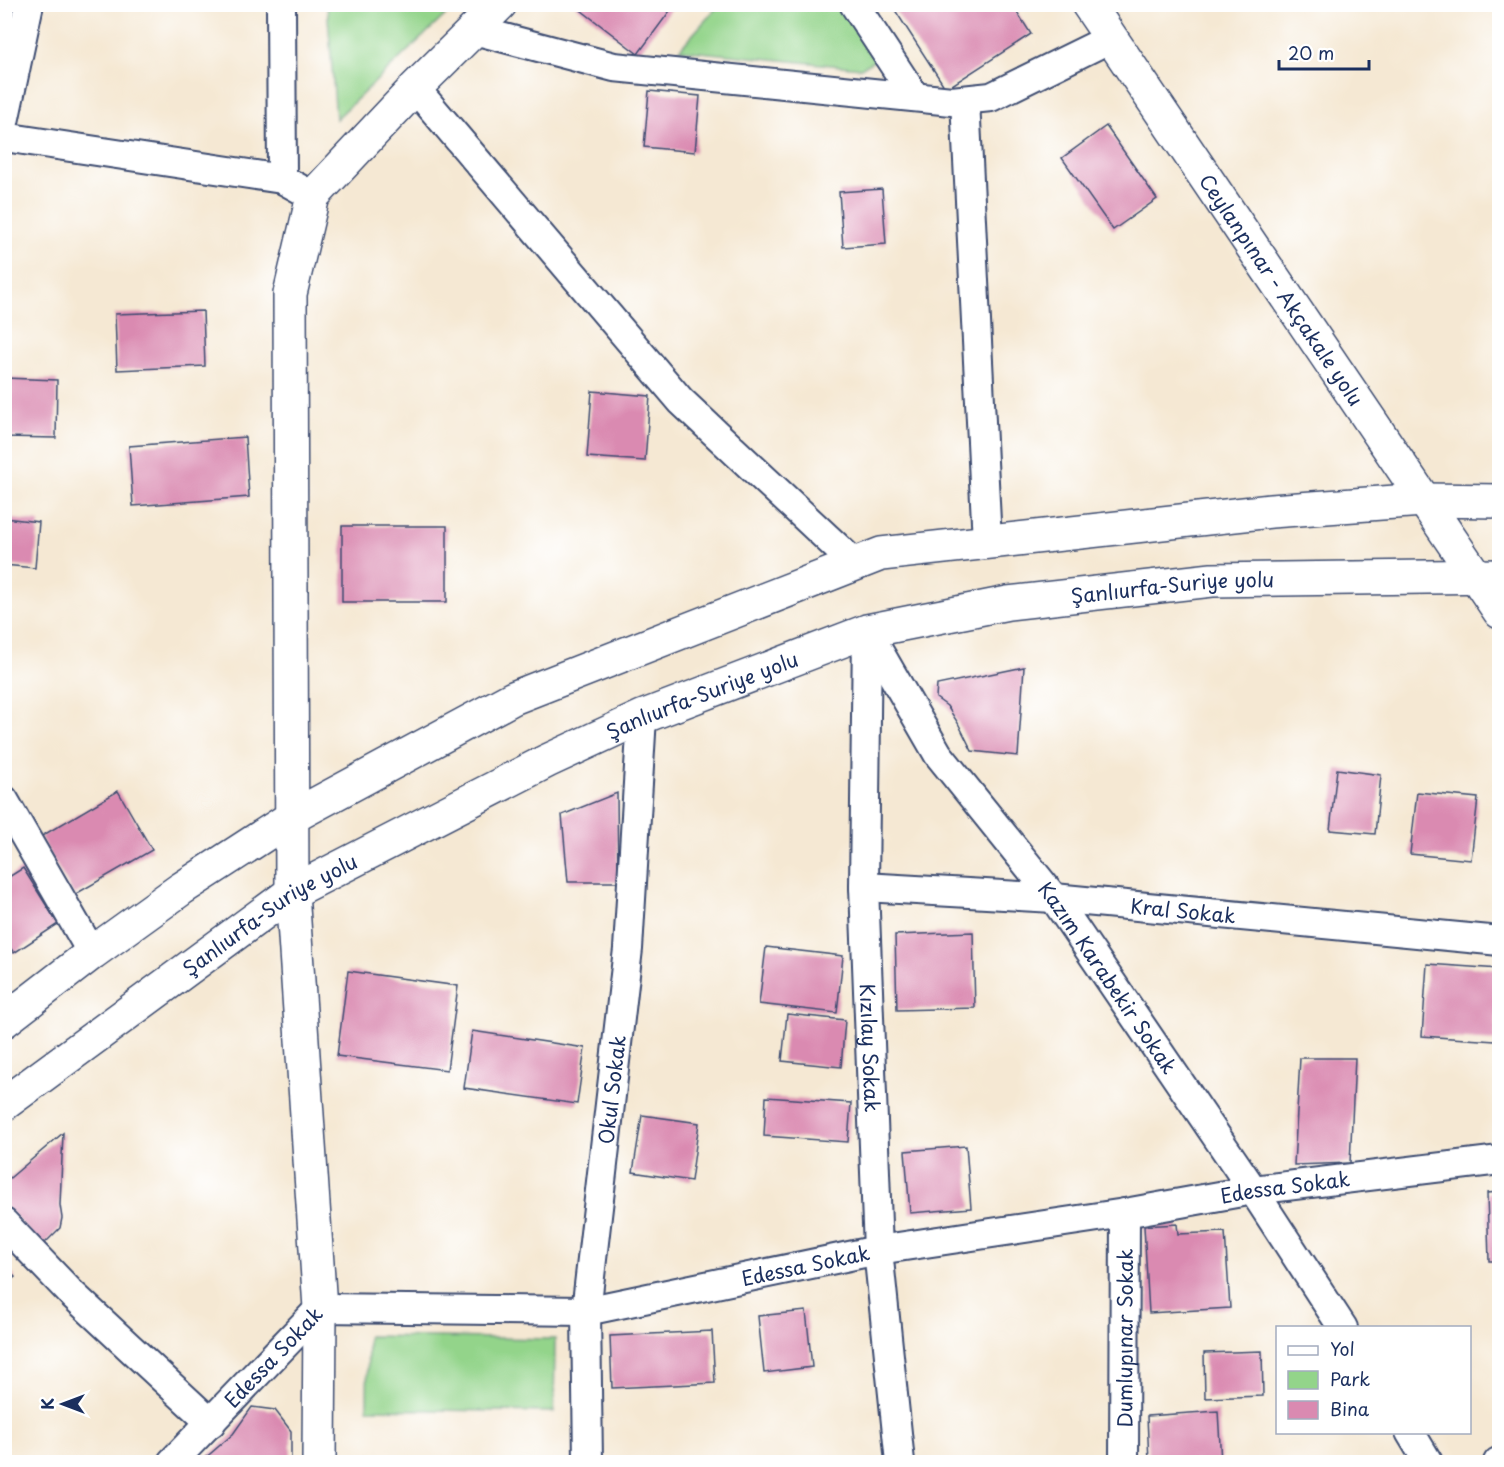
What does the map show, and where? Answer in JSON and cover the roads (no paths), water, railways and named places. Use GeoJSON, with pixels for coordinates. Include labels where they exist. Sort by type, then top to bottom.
{"type":"FeatureCollection","features":[{"type":"Feature","properties":{"kind":"main road"},"geometry":{"type":"LineString","coordinates":[[319,1462],[320,1308],[292,892],[290,294],[313,196],[500,4]]}},
{"type":"Feature","properties":{"kind":"main road","name":"Ceylanpınar - Akçakale yolu"},"geometry":{"type":"LineString","coordinates":[[1088,4],[1423,500],[1487,575],[1500,612]]}},
{"type":"Feature","properties":{"kind":"main road"},"geometry":{"type":"LineString","coordinates":[[4,1021],[92,953],[181,889],[292,817],[513,698],[881,554],[1270,511],[1423,500],[1500,501]]}},
{"type":"Feature","properties":{"kind":"main road","name":"Şanlıurfa-Suriye yolu"},"geometry":{"type":"LineString","coordinates":[[4,1104],[292,892],[547,760],[642,717],[867,632],[1008,603],[1212,580],[1487,575]]}},
{"type":"Feature","properties":{"kind":"street"},"geometry":{"type":"LineString","coordinates":[[4,123],[29,4]]}},
{"type":"Feature","properties":{"kind":"street"},"geometry":{"type":"LineString","coordinates":[[281,4],[282,179]]}},
{"type":"Feature","properties":{"kind":"street"},"geometry":{"type":"LineString","coordinates":[[854,4],[915,97]]}},
{"type":"Feature","properties":{"kind":"street"},"geometry":{"type":"LineString","coordinates":[[474,30],[614,67],[952,101],[991,97],[1111,38]]}},
{"type":"Feature","properties":{"kind":"street"},"geometry":{"type":"LineString","coordinates":[[416,88],[681,401],[855,564]]}},
{"type":"Feature","properties":{"kind":"street"},"geometry":{"type":"LineString","coordinates":[[965,100],[987,542]]}},
{"type":"Feature","properties":{"kind":"street"},"geometry":{"type":"LineString","coordinates":[[4,137],[282,179],[313,196]]}},
{"type":"Feature","properties":{"kind":"street","name":"Kızılay Sokak"},"geometry":{"type":"LineString","coordinates":[[867,632],[864,887],[878,1250],[900,1462]]}},
{"type":"Feature","properties":{"kind":"street","name":"Kazım Karabekir Sokak"},"geometry":{"type":"LineString","coordinates":[[867,632],[938,754],[1054,898],[1343,1326]]}},
{"type":"Feature","properties":{"kind":"street","name":"Okul Sokak"},"geometry":{"type":"LineString","coordinates":[[588,1462],[586,1311],[628,949],[642,717]]}},
{"type":"Feature","properties":{"kind":"street"},"geometry":{"type":"LineString","coordinates":[[4,800],[92,953]]}},
{"type":"Feature","properties":{"kind":"street","name":"Kral Sokak"},"geometry":{"type":"LineString","coordinates":[[864,887],[1054,898],[1500,941]]}},
{"type":"Feature","properties":{"kind":"street","name":"Edessa Sokak"},"geometry":{"type":"LineString","coordinates":[[172,1462],[320,1308],[586,1311],[878,1250],[1125,1213],[1253,1190],[1500,1160]]}},
{"type":"Feature","properties":{"kind":"street","name":"Dumlupınar Sokak"},"geometry":{"type":"LineString","coordinates":[[1124,1462],[1125,1213]]}},
{"type":"Feature","properties":{"kind":"street"},"geometry":{"type":"LineString","coordinates":[[4,1223],[71,1293],[211,1423]]}},
{"type":"Feature","properties":{"kind":"street"},"geometry":{"type":"LineString","coordinates":[[1411,1434],[1428,1462]]}}]}
